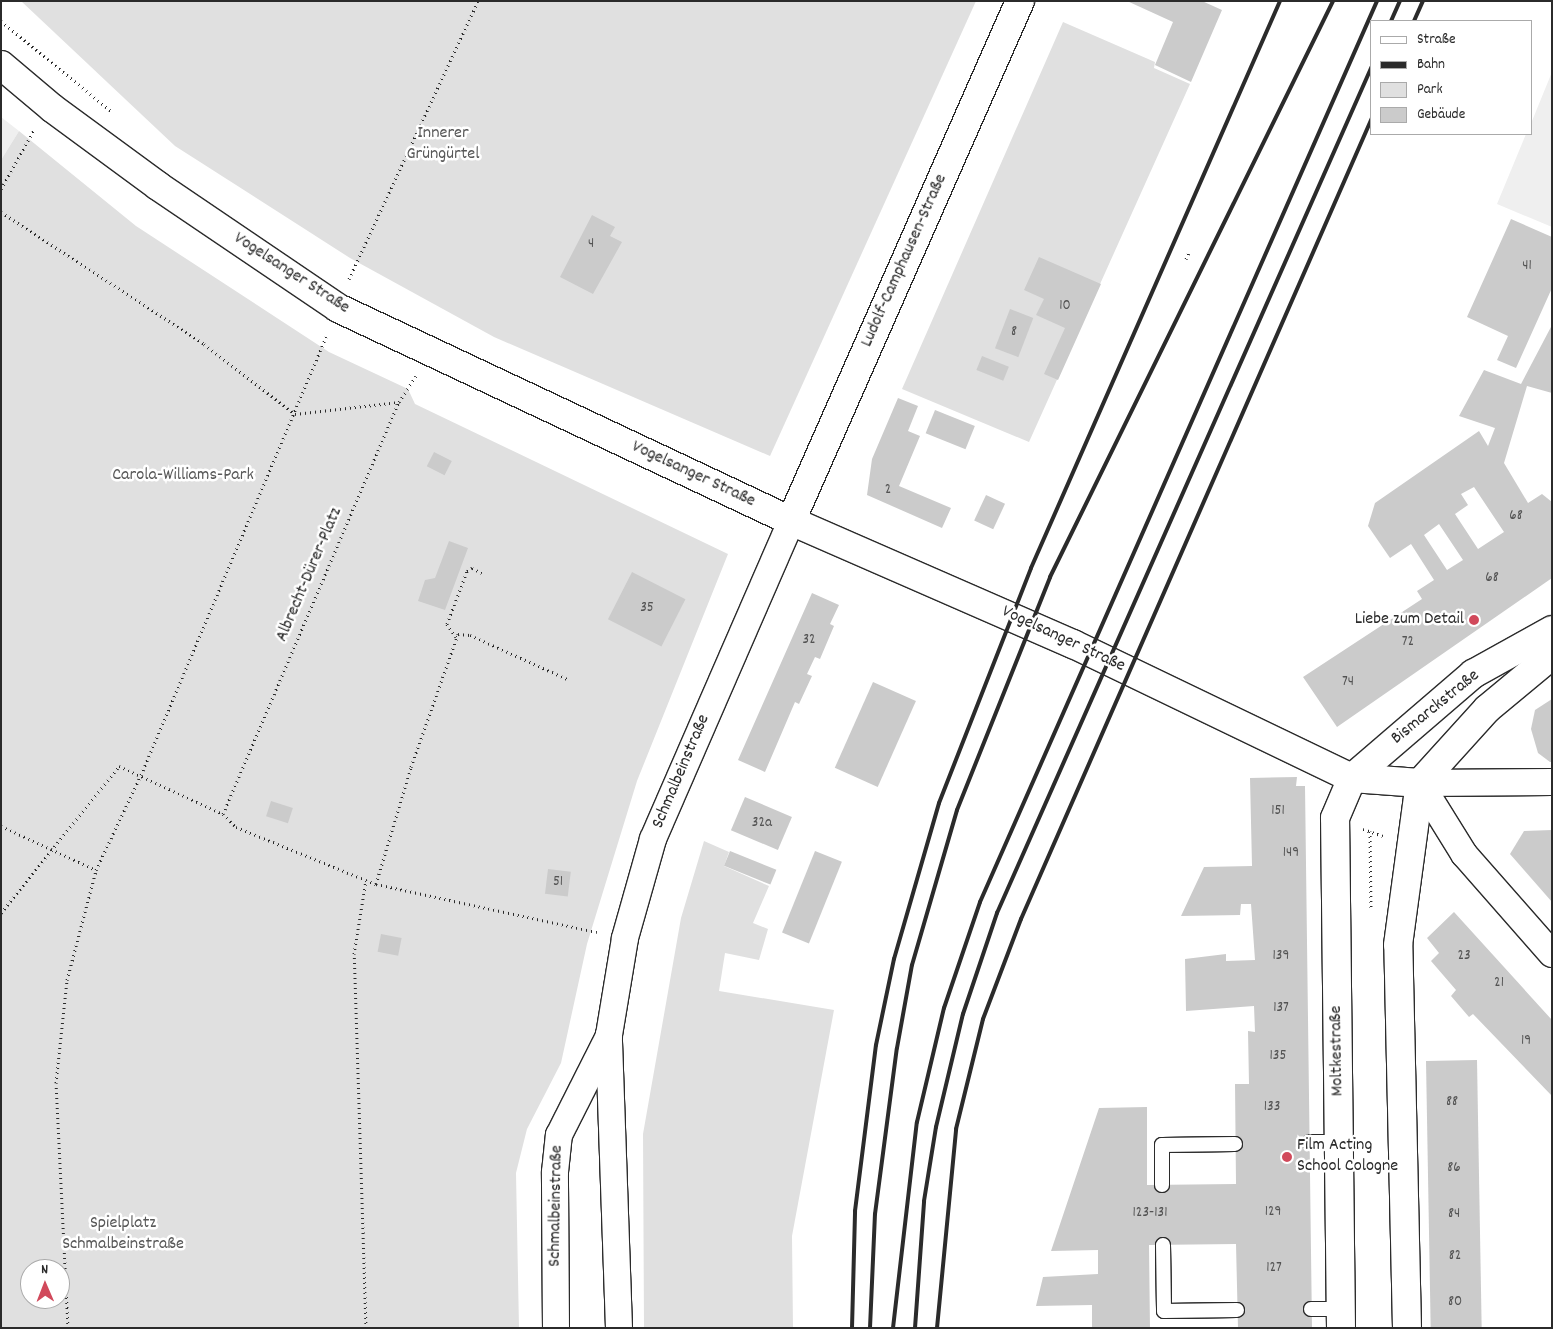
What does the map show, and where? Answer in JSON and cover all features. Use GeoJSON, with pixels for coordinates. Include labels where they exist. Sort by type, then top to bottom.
{"type":"FeatureCollection","features":[{"type":"Feature","properties":{"kind":"main road","name":"Ludolf-Camphausen-Straße"},"geometry":{"type":"LineString","coordinates":[[791,521],[1020,1]]}},
{"type":"Feature","properties":{"kind":"main road","name":"Vogelsanger Straße"},"geometry":{"type":"LineString","coordinates":[[5,75],[338,308],[791,521],[1073,644],[1352,778],[1420,783]]}},
{"type":"Feature","properties":{"kind":"main road","name":"Bismarckstraße"},"geometry":{"type":"LineString","coordinates":[[1352,778],[1473,674],[1552,630]]}},
{"type":"Feature","properties":{"kind":"main road","name":"Bismarckstraße"},"geometry":{"type":"LineString","coordinates":[[1420,783],[1487,709],[1552,655]]}},
{"type":"Feature","properties":{"kind":"main road","name":"Moltkestraße"},"geometry":{"type":"LineString","coordinates":[[1341,1318],[1336,818],[1352,778]]}},
{"type":"Feature","properties":{"kind":"main road"},"geometry":{"type":"LineString","coordinates":[[1407,1328],[1398,945],[1410,845],[1420,783]]}},
{"type":"Feature","properties":{"kind":"street","name":"Schmalbeinstraße"},"geometry":{"type":"LineString","coordinates":[[619,1328],[609,1035],[625,938],[654,839],[791,521]]}},
{"type":"Feature","properties":{"kind":"street"},"geometry":{"type":"LineString","coordinates":[[1420,783],[1552,782]]}},
{"type":"Feature","properties":{"kind":"street"},"geometry":{"type":"LineString","coordinates":[[1420,783],[1464,854],[1552,954]]}},
{"type":"Feature","properties":{"kind":"street","name":"Schmalbeinstraße"},"geometry":{"type":"LineString","coordinates":[[556,1328],[555,1172],[559,1135],[609,1035]]}},
{"type":"Feature","properties":{"kind":"lane"},"geometry":{"type":"LineString","coordinates":[[1310,1142],[1339,1142]]}},
{"type":"Feature","properties":{"kind":"lane"},"geometry":{"type":"LineString","coordinates":[[1162,1184],[1162,1145],[1235,1144]]}},
{"type":"Feature","properties":{"kind":"lane"},"geometry":{"type":"LineString","coordinates":[[1163,1245],[1164,1311],[1237,1310]]}},
{"type":"Feature","properties":{"kind":"lane"},"geometry":{"type":"LineString","coordinates":[[1311,1309],[1341,1318]]}},
{"type":"Feature","properties":{"kind":"path"},"geometry":{"type":"LineString","coordinates":[[68,1328],[56,1083],[67,980],[96,870],[141,775],[295,414],[349,280],[478,1]]}},
{"type":"Feature","properties":{"kind":"path"},"geometry":{"type":"LineString","coordinates":[[1,21],[116,115]]}},
{"type":"Feature","properties":{"kind":"path"},"geometry":{"type":"LineString","coordinates":[[1,189],[27,140],[52,108]]}},
{"type":"Feature","properties":{"kind":"path"},"geometry":{"type":"LineString","coordinates":[[1,212],[204,344],[295,414],[399,402]]}},
{"type":"Feature","properties":{"kind":"path"},"geometry":{"type":"LineString","coordinates":[[1186,259],[1189,252]]}},
{"type":"Feature","properties":{"kind":"path"},"geometry":{"type":"LineString","coordinates":[[341,275],[358,284]]}},
{"type":"Feature","properties":{"kind":"path","name":"Albrecht-Dürer-Platz"},"geometry":{"type":"LineString","coordinates":[[223,814],[399,402],[431,351]]}},
{"type":"Feature","properties":{"kind":"path"},"geometry":{"type":"LineString","coordinates":[[456,637],[447,624],[467,571],[472,568],[482,573]]}},
{"type":"Feature","properties":{"kind":"path"},"geometry":{"type":"LineString","coordinates":[[456,637],[470,635],[567,679]]}},
{"type":"Feature","properties":{"kind":"path"},"geometry":{"type":"LineString","coordinates":[[376,884],[456,637]]}},
{"type":"Feature","properties":{"kind":"path"},"geometry":{"type":"LineString","coordinates":[[1,913],[119,766],[223,814],[236,828],[376,884],[625,938]]}},
{"type":"Feature","properties":{"kind":"path"},"geometry":{"type":"LineString","coordinates":[[1336,818],[1410,845]]}},
{"type":"Feature","properties":{"kind":"path"},"geometry":{"type":"LineString","coordinates":[[1,826],[96,870]]}},
{"type":"Feature","properties":{"kind":"path"},"geometry":{"type":"LineString","coordinates":[[366,880],[354,954],[366,1328]]}},
{"type":"Feature","properties":{"kind":"shaded area"},"geometry":{"type":"Polygon","coordinates":[[[1552,72],[1552,227],[1497,204],[1526,135],[1533,135],[1533,119],[1552,72]]]}},
{"type":"Feature","properties":{"kind":"shaded area"},"geometry":{"type":"Polygon","coordinates":[[[1,117],[19,131],[1,160],[1,117]]]}},
{"type":"Feature","properties":{"kind":"green space","name":"Innerer Grüngürtel"},"geometry":{"type":"Polygon","coordinates":[[[21,1],[976,1],[770,456],[494,337],[350,258],[175,146],[21,1]]]}},
{"type":"Feature","properties":{"kind":"green space"},"geometry":{"type":"Polygon","coordinates":[[[1063,22],[1155,62],[1154,68],[1190,84],[1029,442],[902,389],[1063,22]]]}},
{"type":"Feature","properties":{"kind":"green space"},"geometry":{"type":"Polygon","coordinates":[[[19,131],[136,226],[329,352],[408,389],[415,404],[728,554],[637,781],[587,944],[561,1063],[527,1129],[516,1173],[519,1328],[1,1328],[1,160],[19,131]]]}},
{"type":"Feature","properties":{"kind":"green space"},"geometry":{"type":"Polygon","coordinates":[[[704,841],[729,852],[724,866],[769,886],[753,923],[768,929],[759,960],[725,953],[719,991],[834,1010],[792,1236],[793,1328],[644,1328],[643,1134],[681,918],[704,841]]]}},
{"type":"Feature","properties":{"kind":"building"},"geometry":{"type":"Polygon","coordinates":[[[1127,1],[1202,1],[1222,10],[1191,82],[1155,65],[1173,22],[1127,1]]]}},
{"type":"Feature","properties":{"kind":"building"},"geometry":{"type":"Polygon","coordinates":[[[592,215],[615,227],[610,236],[622,242],[593,294],[560,277],[592,215]]]}},
{"type":"Feature","properties":{"kind":"building"},"geometry":{"type":"Polygon","coordinates":[[[1511,219],[1552,237],[1552,288],[1516,368],[1497,360],[1508,336],[1467,317],[1511,219]]]}},
{"type":"Feature","properties":{"kind":"building"},"geometry":{"type":"Polygon","coordinates":[[[1039,257],[1101,284],[1058,380],[1044,374],[1065,328],[1036,315],[1044,299],[1024,290],[1039,257]]]}},
{"type":"Feature","properties":{"kind":"building"},"geometry":{"type":"Polygon","coordinates":[[[1010,309],[1033,318],[1018,357],[995,348],[1010,309]]]}},
{"type":"Feature","properties":{"kind":"building"},"geometry":{"type":"Polygon","coordinates":[[[1552,325],[1552,393],[1527,386],[1504,463],[1528,503],[1542,494],[1552,502],[1552,578],[1337,727],[1303,677],[1422,599],[1417,591],[1434,580],[1411,544],[1390,558],[1368,526],[1375,503],[1479,431],[1488,446],[1495,428],[1459,416],[1484,370],[1521,384],[1552,325]],[[1474,487],[1461,494],[1468,505],[1455,514],[1478,549],[1504,532],[1474,487]],[[1439,524],[1424,535],[1447,570],[1463,560],[1439,524]]]}},
{"type":"Feature","properties":{"kind":"building"},"geometry":{"type":"Polygon","coordinates":[[[982,356],[1009,367],[1003,381],[976,370],[982,356]]]}},
{"type":"Feature","properties":{"kind":"building"},"geometry":{"type":"Polygon","coordinates":[[[898,398],[918,406],[908,431],[920,436],[899,486],[951,508],[942,528],[867,495],[872,459],[898,398]]]}},
{"type":"Feature","properties":{"kind":"building"},"geometry":{"type":"Polygon","coordinates":[[[935,410],[975,426],[966,449],[926,433],[935,410]]]}},
{"type":"Feature","properties":{"kind":"building"},"geometry":{"type":"Polygon","coordinates":[[[434,452],[452,461],[445,475],[427,466],[434,452]]]}},
{"type":"Feature","properties":{"kind":"building"},"geometry":{"type":"Polygon","coordinates":[[[986,495],[1005,504],[993,529],[974,520],[986,495]]]}},
{"type":"Feature","properties":{"kind":"building"},"geometry":{"type":"Polygon","coordinates":[[[449,541],[468,548],[445,610],[418,601],[425,580],[435,578],[449,541]]]}},
{"type":"Feature","properties":{"kind":"building"},"geometry":{"type":"Polygon","coordinates":[[[632,572],[685,599],[661,646],[608,619],[632,572]]]}},
{"type":"Feature","properties":{"kind":"building"},"geometry":{"type":"Polygon","coordinates":[[[812,593],[839,605],[830,624],[834,626],[820,659],[815,657],[807,674],[812,676],[799,704],[795,702],[765,772],[738,760],[812,593]]]}},
{"type":"Feature","properties":{"kind":"building"},"geometry":{"type":"Polygon","coordinates":[[[873,682],[916,701],[878,787],[835,768],[873,682]]]}},
{"type":"Feature","properties":{"kind":"building"},"geometry":{"type":"Polygon","coordinates":[[[1552,699],[1552,762],[1550,762],[1538,753],[1531,729],[1535,710],[1552,699]]]}},
{"type":"Feature","properties":{"kind":"building"},"geometry":{"type":"Polygon","coordinates":[[[1297,777],[1296,786],[1305,786],[1312,1328],[1238,1328],[1236,1244],[1149,1245],[1150,1328],[1092,1328],[1092,1305],[1036,1306],[1043,1277],[1098,1274],[1098,1250],[1051,1251],[1099,1108],[1147,1107],[1147,1185],[1236,1184],[1235,1084],[1249,1084],[1248,1031],[1255,1032],[1254,1006],[1186,1011],[1185,959],[1226,954],[1226,961],[1255,960],[1251,904],[1241,904],[1240,915],[1181,916],[1204,867],[1252,866],[1250,778],[1297,777]]]}},
{"type":"Feature","properties":{"kind":"building"},"geometry":{"type":"Polygon","coordinates":[[[745,797],[792,817],[778,850],[731,830],[745,797]]]}},
{"type":"Feature","properties":{"kind":"building"},"geometry":{"type":"Polygon","coordinates":[[[271,801],[293,808],[288,823],[266,816],[271,801]]]}},
{"type":"Feature","properties":{"kind":"building"},"geometry":{"type":"Polygon","coordinates":[[[1552,830],[1552,902],[1510,854],[1524,831],[1552,830]]]}},
{"type":"Feature","properties":{"kind":"building"},"geometry":{"type":"Polygon","coordinates":[[[730,851],[776,870],[770,885],[724,866],[730,851]]]}},
{"type":"Feature","properties":{"kind":"building"},"geometry":{"type":"Polygon","coordinates":[[[815,851],[842,862],[809,943],[782,933],[815,851]]]}},
{"type":"Feature","properties":{"kind":"building"},"geometry":{"type":"Polygon","coordinates":[[[548,869],[571,872],[568,897],[545,894],[548,869]]]}},
{"type":"Feature","properties":{"kind":"building"},"geometry":{"type":"Polygon","coordinates":[[[1454,912],[1552,1020],[1552,1096],[1473,1014],[1469,1017],[1451,996],[1456,990],[1431,961],[1439,953],[1427,938],[1454,912]]]}},
{"type":"Feature","properties":{"kind":"building"},"geometry":{"type":"Polygon","coordinates":[[[381,934],[402,938],[398,956],[378,952],[381,934]]]}},
{"type":"Feature","properties":{"kind":"building"},"geometry":{"type":"Polygon","coordinates":[[[1477,1060],[1482,1328],[1431,1328],[1426,1061],[1477,1060]]]}},
{"type":"Feature","properties":{"kind":"railway"},"geometry":{"type":"LineString","coordinates":[[852,1328],[855,1211],[876,1045],[894,959],[939,803],[1031,568],[1280,1]]}},
{"type":"Feature","properties":{"kind":"railway"},"geometry":{"type":"LineString","coordinates":[[870,1328],[875,1214],[897,1048],[912,965],[957,810],[1050,577],[1333,1]]}},
{"type":"Feature","properties":{"kind":"railway"},"geometry":{"type":"LineString","coordinates":[[893,1328],[917,1122],[944,1008],[980,902],[1377,1]]}},
{"type":"Feature","properties":{"kind":"railway"},"geometry":{"type":"LineString","coordinates":[[1391,20],[1400,1]]}},
{"type":"Feature","properties":{"kind":"railway"},"geometry":{"type":"LineString","coordinates":[[1414,20],[1423,1]]}},
{"type":"Feature","properties":{"kind":"railway"},"geometry":{"type":"LineString","coordinates":[[915,1328],[924,1201],[936,1127],[963,1014],[997,913],[1370,71]]}},
{"type":"Feature","properties":{"kind":"railway"},"geometry":{"type":"LineString","coordinates":[[937,1328],[956,1129],[983,1019],[1021,919],[1370,123]]}},
{"type":"Feature","properties":{"kind":"place","name":"Liebe zum Detail"},"geometry":{"type":"Point","coordinates":[1474,620]}},
{"type":"Feature","properties":{"kind":"place","name":"Film Acting School Cologne"},"geometry":{"type":"Point","coordinates":[1287,1157]}},
{"type":"Feature","properties":{"kind":"park label","name":"Carola-Williams-Park"},"geometry":{"type":"Point","coordinates":[183,476]}},
{"type":"Feature","properties":{"kind":"park label","name":"Spielplatz Schmalbeinstraße"},"geometry":{"type":"Point","coordinates":[123,1235]}}]}
